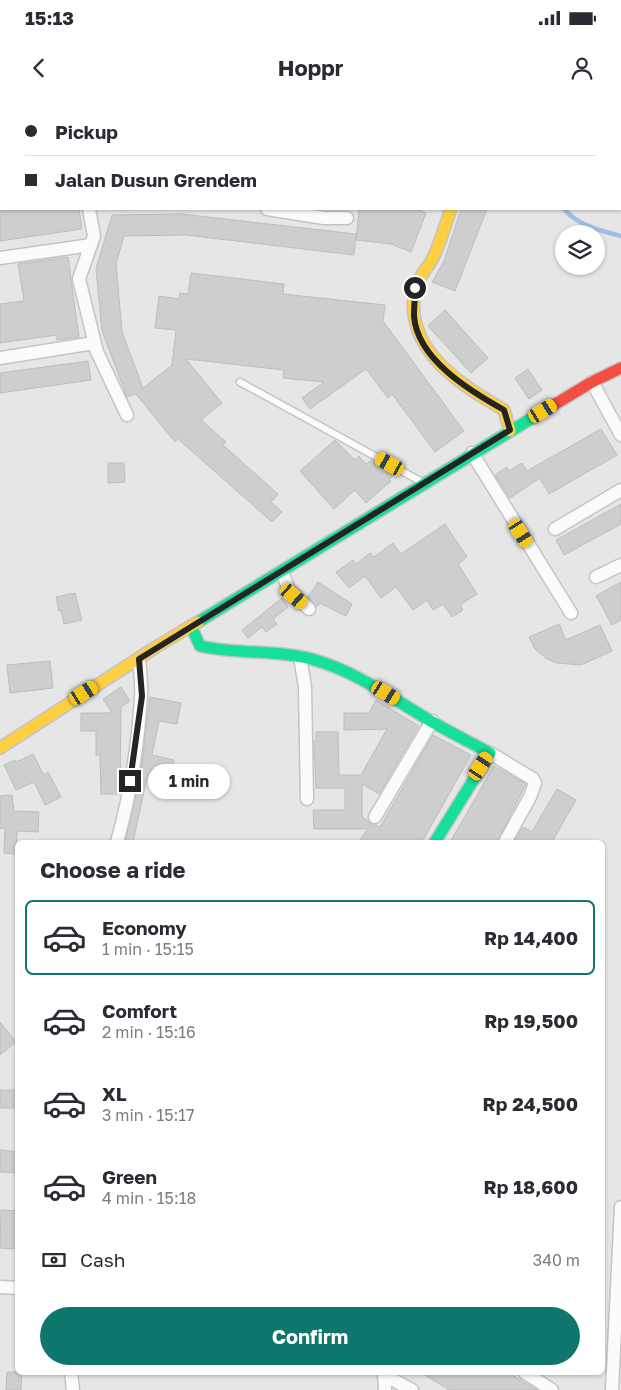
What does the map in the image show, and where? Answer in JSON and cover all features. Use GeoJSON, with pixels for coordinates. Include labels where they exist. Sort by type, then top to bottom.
{"type":"FeatureCollection","features":[{"type":"Feature","properties":{"kind":"main road"},"geometry":{"type":"LineString","coordinates":[[451,210],[434,257],[415,288],[414,317],[421,341],[439,364],[468,388],[504,410],[510,430]]}},
{"type":"Feature","properties":{"kind":"main road"},"geometry":{"type":"LineString","coordinates":[[0,748],[191,626],[282,572],[423,482],[592,382],[621,368]]}},
{"type":"Feature","properties":{"kind":"main road"},"geometry":{"type":"LineString","coordinates":[[191,626],[200,646],[225,651],[270,653],[317,660],[362,679],[490,753],[436,840]]}},
{"type":"Feature","properties":{"kind":"street"},"geometry":{"type":"LineString","coordinates":[[89,210],[94,236],[79,279],[96,352],[126,415]]}},
{"type":"Feature","properties":{"kind":"street"},"geometry":{"type":"LineString","coordinates":[[273,210],[324,218],[346,218]]}},
{"type":"Feature","properties":{"kind":"street"},"geometry":{"type":"LineString","coordinates":[[0,258],[91,245]]}},
{"type":"Feature","properties":{"kind":"street"},"geometry":{"type":"LineString","coordinates":[[0,358],[94,343]]}},
{"type":"Feature","properties":{"kind":"street"},"geometry":{"type":"LineString","coordinates":[[592,382],[621,435]]}},
{"type":"Feature","properties":{"kind":"street"},"geometry":{"type":"LineString","coordinates":[[472,454],[571,613]]}},
{"type":"Feature","properties":{"kind":"street"},"geometry":{"type":"LineString","coordinates":[[555,529],[621,490]]}},
{"type":"Feature","properties":{"kind":"street"},"geometry":{"type":"LineString","coordinates":[[596,577],[621,565]]}},
{"type":"Feature","properties":{"kind":"street"},"geometry":{"type":"LineString","coordinates":[[282,572],[289,590],[310,609]]}},
{"type":"Feature","properties":{"kind":"street"},"geometry":{"type":"LineString","coordinates":[[300,657],[305,687],[307,799]]}},
{"type":"Feature","properties":{"kind":"street"},"geometry":{"type":"LineString","coordinates":[[118,840],[125,815],[136,748],[142,696],[139,659]]}},
{"type":"Feature","properties":{"kind":"street"},"geometry":{"type":"LineString","coordinates":[[375,817],[432,721]]}},
{"type":"Feature","properties":{"kind":"street"},"geometry":{"type":"LineString","coordinates":[[490,753],[533,779],[535,783],[530,798],[506,840]]}},
{"type":"Feature","properties":{"kind":"street"},"geometry":{"type":"LineString","coordinates":[[612,1390],[621,1207]]}},
{"type":"Feature","properties":{"kind":"street"},"geometry":{"type":"LineString","coordinates":[[0,1287],[15,1288]]}},
{"type":"Feature","properties":{"kind":"street"},"geometry":{"type":"LineString","coordinates":[[71,1375],[73,1390]]}},
{"type":"Feature","properties":{"kind":"street"},"geometry":{"type":"LineString","coordinates":[[384,1375],[384,1390]]}},
{"type":"Feature","properties":{"kind":"street"},"geometry":{"type":"LineString","coordinates":[[386,1375],[412,1390]]}},
{"type":"Feature","properties":{"kind":"street"},"geometry":{"type":"LineString","coordinates":[[529,1375],[552,1390]]}},
{"type":"Feature","properties":{"kind":"lane"},"geometry":{"type":"LineString","coordinates":[[240,382],[423,482]]}},
{"type":"Feature","properties":{"kind":"building"},"geometry":{"type":"Polygon","coordinates":[[[0,210],[79,210],[82,229],[0,241],[0,210]]]}},
{"type":"Feature","properties":{"kind":"building"},"geometry":{"type":"Polygon","coordinates":[[[359,210],[418,210],[426,213],[411,252],[391,244],[356,240],[359,210]]]}},
{"type":"Feature","properties":{"kind":"building"},"geometry":{"type":"Polygon","coordinates":[[[461,210],[487,210],[455,291],[432,282],[444,261],[461,210]]]}},
{"type":"Feature","properties":{"kind":"building"},"geometry":{"type":"Polygon","coordinates":[[[181,214],[356,234],[354,255],[186,235],[124,236],[116,264],[122,332],[143,388],[172,365],[176,330],[155,328],[159,296],[179,299],[180,293],[188,294],[191,273],[284,284],[283,294],[385,305],[383,321],[464,431],[435,452],[392,394],[388,398],[366,369],[310,409],[302,398],[324,382],[283,378],[284,370],[186,359],[222,403],[201,420],[226,442],[223,445],[278,494],[271,502],[282,512],[272,522],[178,439],[175,442],[136,394],[127,397],[102,331],[96,269],[112,215],[181,214]]]}},
{"type":"Feature","properties":{"kind":"building"},"geometry":{"type":"Polygon","coordinates":[[[68,257],[79,337],[57,340],[57,335],[0,343],[0,304],[24,301],[18,264],[68,257]]]}},
{"type":"Feature","properties":{"kind":"building"},"geometry":{"type":"Polygon","coordinates":[[[445,310],[488,358],[471,373],[428,326],[445,310]]]}},
{"type":"Feature","properties":{"kind":"building"},"geometry":{"type":"Polygon","coordinates":[[[88,361],[91,380],[0,393],[0,373],[88,361]]]}},
{"type":"Feature","properties":{"kind":"building"},"geometry":{"type":"Polygon","coordinates":[[[528,369],[542,390],[529,399],[515,378],[528,369]]]}},
{"type":"Feature","properties":{"kind":"building"},"geometry":{"type":"Polygon","coordinates":[[[601,429],[617,455],[549,494],[540,478],[510,498],[495,475],[507,467],[509,471],[522,463],[527,471],[601,429]]]}},
{"type":"Feature","properties":{"kind":"building"},"geometry":{"type":"Polygon","coordinates":[[[335,440],[355,460],[359,456],[366,464],[371,460],[380,469],[383,466],[393,476],[389,479],[391,481],[366,503],[355,490],[334,509],[300,471],[335,440]]]}},
{"type":"Feature","properties":{"kind":"building"},"geometry":{"type":"Polygon","coordinates":[[[108,463],[124,463],[125,482],[108,483],[108,463]]]}},
{"type":"Feature","properties":{"kind":"building"},"geometry":{"type":"Polygon","coordinates":[[[621,504],[621,524],[564,555],[556,540],[621,504]]]}},
{"type":"Feature","properties":{"kind":"building"},"geometry":{"type":"Polygon","coordinates":[[[445,524],[467,557],[458,564],[477,594],[460,605],[463,610],[452,617],[443,604],[433,610],[427,600],[413,610],[396,587],[381,598],[365,576],[349,588],[336,572],[353,560],[356,564],[370,553],[374,557],[393,543],[401,554],[445,524]]]}},
{"type":"Feature","properties":{"kind":"building"},"geometry":{"type":"Polygon","coordinates":[[[318,582],[352,604],[346,616],[320,603],[317,607],[308,597],[318,582]]]}},
{"type":"Feature","properties":{"kind":"building"},"geometry":{"type":"Polygon","coordinates":[[[621,582],[621,620],[612,625],[596,596],[621,582]]]}},
{"type":"Feature","properties":{"kind":"building"},"geometry":{"type":"Polygon","coordinates":[[[75,593],[82,620],[64,624],[56,597],[75,593]]]}},
{"type":"Feature","properties":{"kind":"building"},"geometry":{"type":"Polygon","coordinates":[[[282,598],[288,607],[273,619],[277,624],[266,632],[262,627],[248,638],[242,630],[282,598]]]}},
{"type":"Feature","properties":{"kind":"building"},"geometry":{"type":"Polygon","coordinates":[[[559,624],[566,640],[600,625],[612,651],[581,665],[557,663],[547,659],[535,649],[529,637],[559,624]]]}},
{"type":"Feature","properties":{"kind":"building"},"geometry":{"type":"Polygon","coordinates":[[[50,661],[53,688],[10,693],[7,665],[50,661]]]}},
{"type":"Feature","properties":{"kind":"building"},"geometry":{"type":"Polygon","coordinates":[[[121,687],[130,701],[121,707],[120,794],[101,794],[100,755],[96,755],[96,731],[81,731],[81,713],[112,713],[103,699],[121,687]]]}},
{"type":"Feature","properties":{"kind":"building"},"geometry":{"type":"Polygon","coordinates":[[[150,697],[181,703],[177,724],[159,721],[152,755],[174,760],[169,783],[147,778],[133,840],[125,840],[141,772],[150,697]]]}},
{"type":"Feature","properties":{"kind":"building"},"geometry":{"type":"Polygon","coordinates":[[[376,700],[419,726],[379,794],[362,784],[362,816],[371,824],[380,827],[433,735],[471,755],[423,840],[360,840],[367,829],[314,829],[313,810],[345,810],[345,788],[316,788],[314,741],[316,741],[316,732],[338,732],[339,775],[361,775],[387,729],[344,730],[344,713],[369,713],[376,700]]]}},
{"type":"Feature","properties":{"kind":"building"},"geometry":{"type":"Polygon","coordinates":[[[33,754],[44,775],[48,772],[61,797],[45,805],[34,782],[16,790],[4,765],[33,754]]]}},
{"type":"Feature","properties":{"kind":"building"},"geometry":{"type":"Polygon","coordinates":[[[494,766],[526,784],[498,840],[451,840],[494,766]]]}},
{"type":"Feature","properties":{"kind":"building"},"geometry":{"type":"Polygon","coordinates":[[[557,789],[576,800],[553,840],[515,840],[523,827],[532,832],[557,789]]]}},
{"type":"Feature","properties":{"kind":"building"},"geometry":{"type":"Polygon","coordinates":[[[12,795],[14,811],[39,812],[38,832],[17,831],[15,854],[4,853],[5,828],[0,829],[0,796],[12,795]]]}},
{"type":"Feature","properties":{"kind":"building"},"geometry":{"type":"Polygon","coordinates":[[[0,1022],[15,1043],[0,1055],[0,1022]]]}},
{"type":"Feature","properties":{"kind":"building"},"geometry":{"type":"Polygon","coordinates":[[[0,1090],[15,1090],[15,1108],[0,1108],[0,1090]]]}},
{"type":"Feature","properties":{"kind":"building"},"geometry":{"type":"Polygon","coordinates":[[[0,1150],[15,1152],[15,1173],[0,1172],[0,1150]]]}},
{"type":"Feature","properties":{"kind":"building"},"geometry":{"type":"Polygon","coordinates":[[[1,1210],[15,1211],[15,1249],[0,1248],[1,1210]]]}},
{"type":"Feature","properties":{"kind":"building"},"geometry":{"type":"Polygon","coordinates":[[[7,1372],[15,1372],[15,1375],[22,1375],[21,1390],[6,1390],[7,1372]]]}},
{"type":"Feature","properties":{"kind":"building"},"geometry":{"type":"Polygon","coordinates":[[[425,1375],[512,1375],[537,1390],[449,1390],[425,1375]]]}},
{"type":"Feature","properties":{"kind":"waterway"},"geometry":{"type":"LineString","coordinates":[[565,210],[582,223],[621,236]]}},
{"type":"Feature","properties":{"kind":"traffic: fast"},"geometry":{"type":"LineString","coordinates":[[198,622],[537,415]]}},
{"type":"Feature","properties":{"kind":"traffic: fast"},"geometry":{"type":"LineString","coordinates":[[191,626],[200,646],[304,657],[333,666],[361,679],[490,753],[436,840]]}},
{"type":"Feature","properties":{"kind":"traffic: slow"},"geometry":{"type":"LineString","coordinates":[[451,210],[434,256],[415,289],[414,311],[418,330],[426,347],[438,363],[470,389],[504,410],[510,431]]}},
{"type":"Feature","properties":{"kind":"traffic: slow"},"geometry":{"type":"LineString","coordinates":[[0,748],[198,622]]}},
{"type":"Feature","properties":{"kind":"traffic: jam"},"geometry":{"type":"LineString","coordinates":[[537,415],[592,382],[621,368]]}},
{"type":"Feature","properties":{"kind":"route"},"geometry":{"type":"LineString","coordinates":[[130,781],[142,696],[139,659],[510,430],[504,410],[468,388],[439,364],[421,341],[414,317],[415,288]]}}]}
